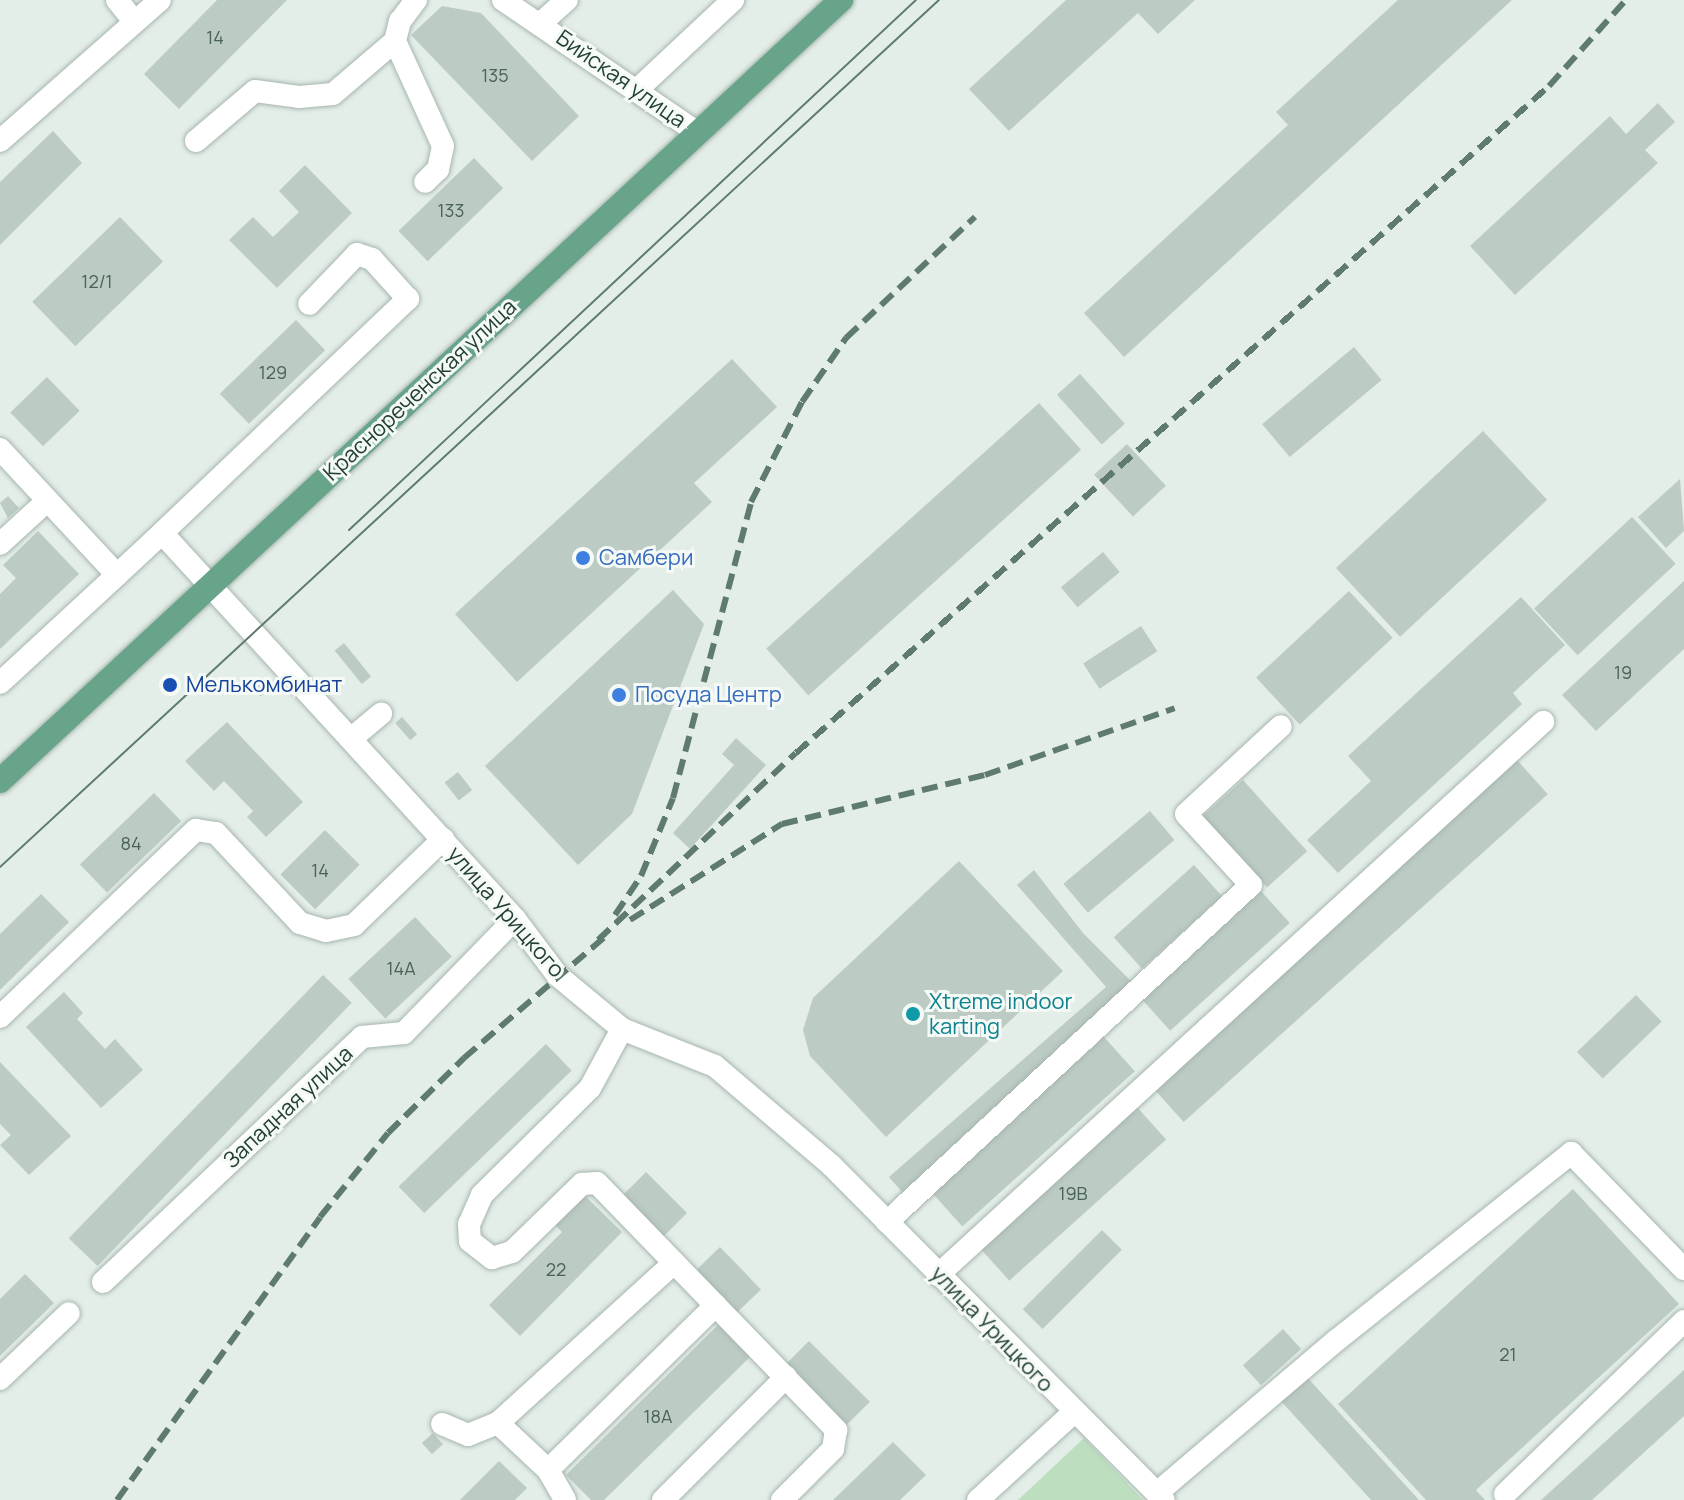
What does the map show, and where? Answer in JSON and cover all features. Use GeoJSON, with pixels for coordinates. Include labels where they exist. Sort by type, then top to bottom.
{"type":"FeatureCollection","features":[{"type":"Feature","properties":{"kind":"main road","name":"Краснореченская улица"},"geometry":{"type":"LineString","coordinates":[[0,781],[841,0]]}},
{"type":"Feature","properties":{"kind":"street"},"geometry":{"type":"LineString","coordinates":[[117,0],[135,22]]}},
{"type":"Feature","properties":{"kind":"street"},"geometry":{"type":"LineString","coordinates":[[0,141],[160,0]]}},
{"type":"Feature","properties":{"kind":"street"},"geometry":{"type":"LineString","coordinates":[[196,141],[255,91],[299,97],[333,94],[395,41],[400,21],[416,0]]}},
{"type":"Feature","properties":{"kind":"street","name":"Бийская улица"},"geometry":{"type":"LineString","coordinates":[[503,0],[639,88],[698,133]]}},
{"type":"Feature","properties":{"kind":"street"},"geometry":{"type":"LineString","coordinates":[[540,24],[567,0]]}},
{"type":"Feature","properties":{"kind":"street"},"geometry":{"type":"LineString","coordinates":[[639,88],[733,0]]}},
{"type":"Feature","properties":{"kind":"street"},"geometry":{"type":"LineString","coordinates":[[395,41],[443,146],[438,169],[425,182]]}},
{"type":"Feature","properties":{"kind":"street"},"geometry":{"type":"LineString","coordinates":[[0,683],[408,299],[372,259],[357,254],[309,304]]}},
{"type":"Feature","properties":{"kind":"street"},"geometry":{"type":"LineString","coordinates":[[0,449],[117,575]]}},
{"type":"Feature","properties":{"kind":"street"},"geometry":{"type":"LineString","coordinates":[[0,544],[47,501]]}},
{"type":"Feature","properties":{"kind":"street","name":"улица Урицкого"},"geometry":{"type":"LineString","coordinates":[[162,533],[515,919],[557,975],[622,1029],[715,1066],[831,1165],[1073,1413],[1161,1497]]}},
{"type":"Feature","properties":{"kind":"street"},"geometry":{"type":"LineString","coordinates":[[352,738],[381,714]]}},
{"type":"Feature","properties":{"kind":"street"},"geometry":{"type":"LineString","coordinates":[[938,1275],[1543,722]]}},
{"type":"Feature","properties":{"kind":"street"},"geometry":{"type":"LineString","coordinates":[[887,1222],[1251,885],[1186,814],[1281,726]]}},
{"type":"Feature","properties":{"kind":"street"},"geometry":{"type":"LineString","coordinates":[[0,1017],[196,830],[216,833],[300,923],[326,931],[354,925],[443,839]]}},
{"type":"Feature","properties":{"kind":"street","name":"Западная улица"},"geometry":{"type":"LineString","coordinates":[[103,1282],[362,1037],[404,1033],[515,919]]}},
{"type":"Feature","properties":{"kind":"street"},"geometry":{"type":"LineString","coordinates":[[622,1029],[590,1088],[482,1195],[469,1224],[470,1241],[492,1258],[512,1252],[582,1184],[597,1183],[836,1430],[838,1439],[782,1500]]}},
{"type":"Feature","properties":{"kind":"street"},"geometry":{"type":"LineString","coordinates":[[1161,1497],[1337,1340],[1571,1153],[1684,1269]]}},
{"type":"Feature","properties":{"kind":"street"},"geometry":{"type":"LineString","coordinates":[[468,1435],[498,1423],[674,1263]]}},
{"type":"Feature","properties":{"kind":"street"},"geometry":{"type":"LineString","coordinates":[[548,1470],[716,1305]]}},
{"type":"Feature","properties":{"kind":"street"},"geometry":{"type":"LineString","coordinates":[[0,1379],[69,1313]]}},
{"type":"Feature","properties":{"kind":"street"},"geometry":{"type":"LineString","coordinates":[[1505,1494],[1684,1321]]}},
{"type":"Feature","properties":{"kind":"street"},"geometry":{"type":"LineString","coordinates":[[663,1500],[786,1377]]}},
{"type":"Feature","properties":{"kind":"street"},"geometry":{"type":"LineString","coordinates":[[978,1500],[1073,1413]]}},
{"type":"Feature","properties":{"kind":"street"},"geometry":{"type":"LineString","coordinates":[[498,1423],[521,1448],[548,1470],[565,1500]]}},
{"type":"Feature","properties":{"kind":"street"},"geometry":{"type":"LineString","coordinates":[[442,1424],[468,1435],[521,1448]]}},
{"type":"Feature","properties":{"kind":"green space"},"geometry":{"type":"Polygon","coordinates":[[[1084,1438],[1143,1500],[1018,1500],[1084,1438]]]}},
{"type":"Feature","properties":{"kind":"building"},"geometry":{"type":"Polygon","coordinates":[[[217,0],[287,0],[179,109],[144,74],[217,0]]]}},
{"type":"Feature","properties":{"kind":"building"},"geometry":{"type":"Polygon","coordinates":[[[1066,0],[1195,0],[1158,34],[1138,13],[1009,131],[969,89],[1066,0]]]}},
{"type":"Feature","properties":{"kind":"building"},"geometry":{"type":"Polygon","coordinates":[[[1398,0],[1512,0],[1124,357],[1084,313],[1288,125],[1276,112],[1398,0]]]}},
{"type":"Feature","properties":{"kind":"building"},"geometry":{"type":"Polygon","coordinates":[[[442,6],[481,13],[579,116],[532,161],[411,35],[442,6]]]}},
{"type":"Feature","properties":{"kind":"building"},"geometry":{"type":"Polygon","coordinates":[[[1658,103],[1675,122],[1645,150],[1658,163],[1515,295],[1470,246],[1610,116],[1626,134],[1658,103]]]}},
{"type":"Feature","properties":{"kind":"building"},"geometry":{"type":"Polygon","coordinates":[[[53,131],[82,163],[0,245],[0,182],[53,131]]]}},
{"type":"Feature","properties":{"kind":"building"},"geometry":{"type":"Polygon","coordinates":[[[474,158],[503,188],[428,261],[398,231],[474,158]]]}},
{"type":"Feature","properties":{"kind":"building"},"geometry":{"type":"Polygon","coordinates":[[[305,165],[352,213],[277,288],[229,240],[253,217],[273,237],[299,212],[279,191],[305,165]]]}},
{"type":"Feature","properties":{"kind":"building"},"geometry":{"type":"Polygon","coordinates":[[[120,217],[163,262],[75,346],[32,302],[120,217]]]}},
{"type":"Feature","properties":{"kind":"building"},"geometry":{"type":"Polygon","coordinates":[[[296,320],[325,350],[249,424],[220,394],[296,320]]]}},
{"type":"Feature","properties":{"kind":"building"},"geometry":{"type":"Polygon","coordinates":[[[1354,347],[1382,380],[1290,457],[1262,424],[1354,347]]]}},
{"type":"Feature","properties":{"kind":"building","name":"Самбери"},"geometry":{"type":"Polygon","coordinates":[[[732,359],[777,407],[694,483],[712,502],[517,682],[455,614],[732,359]]]}},
{"type":"Feature","properties":{"kind":"building"},"geometry":{"type":"Polygon","coordinates":[[[1080,374],[1125,424],[1102,445],[1057,395],[1080,374]]]}},
{"type":"Feature","properties":{"kind":"building"},"geometry":{"type":"Polygon","coordinates":[[[47,377],[80,411],[43,446],[10,412],[47,377]]]}},
{"type":"Feature","properties":{"kind":"building"},"geometry":{"type":"Polygon","coordinates":[[[1039,403],[1081,450],[808,695],[766,649],[1039,403]]]}},
{"type":"Feature","properties":{"kind":"building"},"geometry":{"type":"Polygon","coordinates":[[[1483,431],[1547,500],[1400,637],[1336,568],[1483,431]]]}},
{"type":"Feature","properties":{"kind":"building"},"geometry":{"type":"Polygon","coordinates":[[[1127,444],[1166,486],[1133,516],[1094,475],[1127,444]]]}},
{"type":"Feature","properties":{"kind":"building"},"geometry":{"type":"Polygon","coordinates":[[[1680,479],[1684,531],[1666,548],[1638,517],[1680,479]]]}},
{"type":"Feature","properties":{"kind":"building"},"geometry":{"type":"Polygon","coordinates":[[[8,496],[19,508],[8,518],[0,503],[8,496]]]}},
{"type":"Feature","properties":{"kind":"building"},"geometry":{"type":"Polygon","coordinates":[[[1632,517],[1676,564],[1578,655],[1534,608],[1632,517]]]}},
{"type":"Feature","properties":{"kind":"building"},"geometry":{"type":"Polygon","coordinates":[[[38,531],[79,574],[0,649],[0,594],[16,578],[3,565],[38,531]]]}},
{"type":"Feature","properties":{"kind":"building"},"geometry":{"type":"Polygon","coordinates":[[[1103,552],[1120,572],[1078,607],[1061,587],[1103,552]]]}},
{"type":"Feature","properties":{"kind":"building"},"geometry":{"type":"Polygon","coordinates":[[[1684,581],[1684,649],[1596,731],[1562,695],[1684,581]]]}},
{"type":"Feature","properties":{"kind":"building","name":"Посуда Центр"},"geometry":{"type":"Polygon","coordinates":[[[673,590],[704,624],[632,814],[578,865],[485,766],[673,590]]]}},
{"type":"Feature","properties":{"kind":"building"},"geometry":{"type":"Polygon","coordinates":[[[1349,591],[1393,638],[1300,724],[1256,678],[1349,591]]]}},
{"type":"Feature","properties":{"kind":"building"},"geometry":{"type":"Polygon","coordinates":[[[1521,597],[1565,645],[1513,693],[1522,704],[1338,873],[1307,840],[1371,781],[1348,756],[1521,597]]]}},
{"type":"Feature","properties":{"kind":"building"},"geometry":{"type":"Polygon","coordinates":[[[1141,626],[1157,651],[1099,689],[1083,664],[1141,626]]]}},
{"type":"Feature","properties":{"kind":"building"},"geometry":{"type":"Polygon","coordinates":[[[344,643],[371,676],[362,684],[335,651],[344,643]]]}},
{"type":"Feature","properties":{"kind":"building"},"geometry":{"type":"Polygon","coordinates":[[[267,679],[273,687],[260,697],[254,689],[267,679]]]}},
{"type":"Feature","properties":{"kind":"building"},"geometry":{"type":"Polygon","coordinates":[[[402,717],[417,734],[410,740],[395,723],[402,717]]]}},
{"type":"Feature","properties":{"kind":"building"},"geometry":{"type":"Polygon","coordinates":[[[227,722],[303,802],[266,837],[247,817],[253,811],[224,781],[214,791],[185,761],[227,722]]]}},
{"type":"Feature","properties":{"kind":"building"},"geometry":{"type":"Polygon","coordinates":[[[736,738],[766,765],[690,849],[673,833],[734,765],[722,754],[736,738]]]}},
{"type":"Feature","properties":{"kind":"building"},"geometry":{"type":"Polygon","coordinates":[[[1517,760],[1548,794],[1184,1122],[1153,1088],[1517,760]]]}},
{"type":"Feature","properties":{"kind":"building"},"geometry":{"type":"Polygon","coordinates":[[[458,772],[472,790],[459,801],[445,782],[458,772]]]}},
{"type":"Feature","properties":{"kind":"building"},"geometry":{"type":"Polygon","coordinates":[[[1243,780],[1307,851],[1267,887],[1203,816],[1243,780]]]}},
{"type":"Feature","properties":{"kind":"building"},"geometry":{"type":"Polygon","coordinates":[[[154,793],[181,821],[107,893],[80,865],[154,793]]]}},
{"type":"Feature","properties":{"kind":"building"},"geometry":{"type":"Polygon","coordinates":[[[1150,811],[1174,840],[1088,913],[1063,884],[1150,811]]]}},
{"type":"Feature","properties":{"kind":"building"},"geometry":{"type":"Polygon","coordinates":[[[325,830],[360,865],[315,909],[280,875],[325,830]]]}},
{"type":"Feature","properties":{"kind":"building","name":"Xtreme indoor karting"},"geometry":{"type":"Polygon","coordinates":[[[959,861],[1063,971],[886,1137],[810,1056],[803,1030],[813,998],[959,861]]]}},
{"type":"Feature","properties":{"kind":"building"},"geometry":{"type":"Polygon","coordinates":[[[1194,865],[1222,896],[1142,968],[1114,937],[1194,865]]]}},
{"type":"Feature","properties":{"kind":"building"},"geometry":{"type":"Polygon","coordinates":[[[1034,870],[1083,933],[1136,986],[902,1192],[889,1177],[1106,987],[1017,885],[1034,870]]]}},
{"type":"Feature","properties":{"kind":"building"},"geometry":{"type":"Polygon","coordinates":[[[1261,891],[1290,923],[1170,1031],[1141,999],[1261,891]]]}},
{"type":"Feature","properties":{"kind":"building"},"geometry":{"type":"Polygon","coordinates":[[[41,894],[69,922],[0,990],[0,934],[41,894]]]}},
{"type":"Feature","properties":{"kind":"building"},"geometry":{"type":"Polygon","coordinates":[[[415,917],[452,956],[385,1019],[348,979],[415,917]]]}},
{"type":"Feature","properties":{"kind":"building"},"geometry":{"type":"Polygon","coordinates":[[[323,975],[352,1003],[98,1266],[69,1238],[323,975]]]}},
{"type":"Feature","properties":{"kind":"building"},"geometry":{"type":"Polygon","coordinates":[[[64,992],[83,1013],[77,1019],[105,1049],[115,1039],[143,1070],[101,1108],[26,1027],[64,992]]]}},
{"type":"Feature","properties":{"kind":"building"},"geometry":{"type":"Polygon","coordinates":[[[1636,995],[1662,1022],[1603,1079],[1577,1052],[1636,995]]]}},
{"type":"Feature","properties":{"kind":"building"},"geometry":{"type":"Polygon","coordinates":[[[1104,1037],[1135,1071],[962,1226],[932,1192],[1104,1037]]]}},
{"type":"Feature","properties":{"kind":"building"},"geometry":{"type":"Polygon","coordinates":[[[546,1044],[572,1071],[424,1213],[399,1186],[546,1044]]]}},
{"type":"Feature","properties":{"kind":"building"},"geometry":{"type":"Polygon","coordinates":[[[0,1062],[71,1136],[29,1175],[0,1145],[11,1135],[0,1124],[0,1062]]]}},
{"type":"Feature","properties":{"kind":"building"},"geometry":{"type":"Polygon","coordinates":[[[1136,1106],[1166,1139],[1009,1281],[979,1247],[1136,1106]]]}},
{"type":"Feature","properties":{"kind":"building"},"geometry":{"type":"Polygon","coordinates":[[[646,1172],[687,1213],[663,1237],[622,1196],[646,1172]]]}},
{"type":"Feature","properties":{"kind":"building"},"geometry":{"type":"Polygon","coordinates":[[[1573,1189],[1679,1304],[1476,1490],[1485,1500],[1426,1500],[1338,1404],[1573,1189]]]}},
{"type":"Feature","properties":{"kind":"building"},"geometry":{"type":"Polygon","coordinates":[[[581,1192],[622,1232],[520,1336],[489,1305],[562,1232],[552,1222],[581,1192]]]}},
{"type":"Feature","properties":{"kind":"building"},"geometry":{"type":"Polygon","coordinates":[[[1102,1230],[1122,1250],[1043,1329],[1023,1309],[1102,1230]]]}},
{"type":"Feature","properties":{"kind":"building"},"geometry":{"type":"Polygon","coordinates":[[[720,1247],[761,1289],[737,1312],[696,1270],[720,1247]]]}},
{"type":"Feature","properties":{"kind":"building"},"geometry":{"type":"Polygon","coordinates":[[[25,1274],[54,1303],[0,1356],[0,1299],[25,1274]]]}},
{"type":"Feature","properties":{"kind":"building"},"geometry":{"type":"Polygon","coordinates":[[[718,1325],[750,1357],[604,1500],[591,1500],[566,1475],[718,1325]]]}},
{"type":"Feature","properties":{"kind":"building"},"geometry":{"type":"Polygon","coordinates":[[[1283,1329],[1301,1349],[1261,1385],[1243,1365],[1283,1329]]]}},
{"type":"Feature","properties":{"kind":"building"},"geometry":{"type":"Polygon","coordinates":[[[809,1341],[870,1402],[845,1427],[784,1366],[809,1341]]]}},
{"type":"Feature","properties":{"kind":"building"},"geometry":{"type":"Polygon","coordinates":[[[1684,1370],[1684,1416],[1592,1500],[1541,1500],[1684,1370]]]}},
{"type":"Feature","properties":{"kind":"building"},"geometry":{"type":"Polygon","coordinates":[[[1306,1376],[1419,1500],[1371,1500],[1280,1400],[1306,1376]]]}},
{"type":"Feature","properties":{"kind":"building"},"geometry":{"type":"Polygon","coordinates":[[[433,1433],[443,1444],[432,1454],[422,1443],[433,1433]]]}},
{"type":"Feature","properties":{"kind":"building"},"geometry":{"type":"Polygon","coordinates":[[[893,1442],[926,1475],[900,1500],[833,1500],[893,1442]]]}},
{"type":"Feature","properties":{"kind":"building"},"geometry":{"type":"Polygon","coordinates":[[[499,1461],[527,1488],[515,1500],[460,1500],[499,1461]]]}},
{"type":"Feature","properties":{"kind":"tram line"},"geometry":{"type":"LineString","coordinates":[[349,530],[916,0]]}},
{"type":"Feature","properties":{"kind":"tram line"},"geometry":{"type":"LineString","coordinates":[[0,867],[939,0]]}},
{"type":"Feature","properties":{"kind":"railway"},"geometry":{"type":"LineString","coordinates":[[598,940],[796,753],[1549,86],[1626,0]]}},
{"type":"Feature","properties":{"kind":"railway"},"geometry":{"type":"LineString","coordinates":[[615,915],[641,876],[673,798],[751,502],[802,402],[846,338],[975,217]]}},
{"type":"Feature","properties":{"kind":"railway"},"geometry":{"type":"LineString","coordinates":[[630,920],[782,824],[985,775],[1175,708]]}},
{"type":"Feature","properties":{"kind":"railway"},"geometry":{"type":"LineString","coordinates":[[117,1500],[320,1217],[388,1133],[464,1058],[607,935]]}},
{"type":"Feature","properties":{"kind":"place","name":"Самбери"},"geometry":{"type":"Point","coordinates":[583,558]}},
{"type":"Feature","properties":{"kind":"place","name":"Мелькомбинат"},"geometry":{"type":"Point","coordinates":[170,685]}},
{"type":"Feature","properties":{"kind":"place","name":"Посуда Центр"},"geometry":{"type":"Point","coordinates":[619,695]}},
{"type":"Feature","properties":{"kind":"place","name":"Xtreme indoor karting"},"geometry":{"type":"Point","coordinates":[913,1014]}}]}
